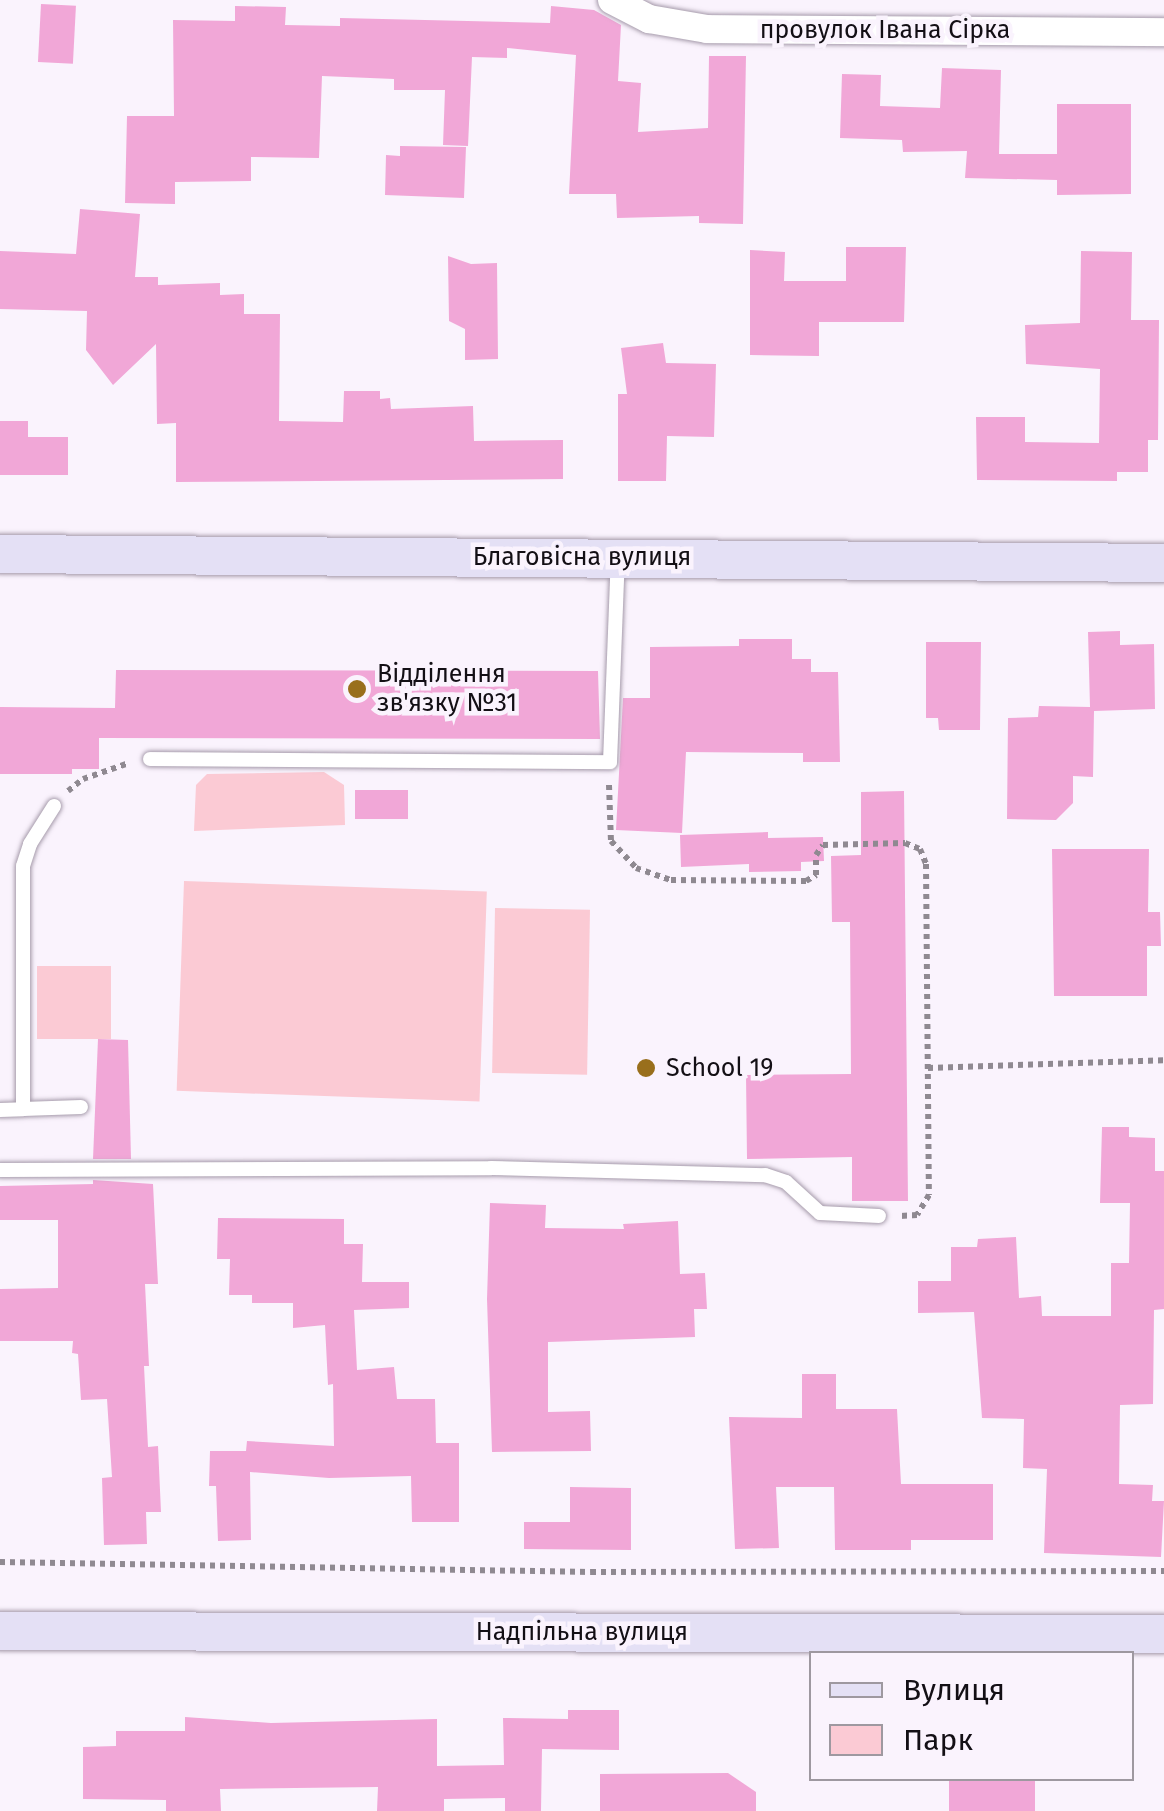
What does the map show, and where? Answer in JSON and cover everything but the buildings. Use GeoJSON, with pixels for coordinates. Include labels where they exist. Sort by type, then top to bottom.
{"type":"FeatureCollection","features":[{"type":"Feature","properties":{"kind":"main road","name":"Благовісна вулиця"},"geometry":{"type":"LineString","coordinates":[[0,554],[1164,563]]}},
{"type":"Feature","properties":{"kind":"main road","name":"Надпільна вулиця"},"geometry":{"type":"LineString","coordinates":[[0,1631],[1164,1634]]}},
{"type":"Feature","properties":{"kind":"street","name":"провулок Івана Сірка"},"geometry":{"type":"LineString","coordinates":[[612,0],[649,20],[707,28],[1164,32]]}},
{"type":"Feature","properties":{"kind":"lane"},"geometry":{"type":"LineString","coordinates":[[150,759],[610,762],[618,558]]}},
{"type":"Feature","properties":{"kind":"lane"},"geometry":{"type":"LineString","coordinates":[[23,1109],[24,866],[30,844],[54,806]]}},
{"type":"Feature","properties":{"kind":"lane"},"geometry":{"type":"LineString","coordinates":[[0,1110],[80,1108]]}},
{"type":"Feature","properties":{"kind":"lane"},"geometry":{"type":"LineString","coordinates":[[0,1170],[491,1168],[765,1176],[786,1182],[820,1213],[879,1216]]}},
{"type":"Feature","properties":{"kind":"path"},"geometry":{"type":"LineString","coordinates":[[54,806],[83,779],[150,759]]}},
{"type":"Feature","properties":{"kind":"path"},"geometry":{"type":"LineString","coordinates":[[610,762],[607,828],[611,841],[624,858],[656,877],[686,882],[806,881],[816,875],[816,855],[822,845],[905,843],[920,849],[926,864],[928,1203],[917,1214],[879,1216]]}},
{"type":"Feature","properties":{"kind":"path"},"geometry":{"type":"LineString","coordinates":[[928,1068],[1164,1060]]}},
{"type":"Feature","properties":{"kind":"path"},"geometry":{"type":"LineString","coordinates":[[0,1562],[592,1572],[1164,1571]]}},
{"type":"Feature","properties":{"kind":"green space"},"geometry":{"type":"Polygon","coordinates":[[[324,772],[344,785],[345,825],[194,831],[196,785],[207,774],[324,772]]]}},
{"type":"Feature","properties":{"kind":"green space"},"geometry":{"type":"Polygon","coordinates":[[[184,881],[487,892],[479,1101],[177,1091],[184,881]]]}},
{"type":"Feature","properties":{"kind":"green space"},"geometry":{"type":"Polygon","coordinates":[[[495,908],[590,910],[587,1075],[492,1073],[495,908]]]}},
{"type":"Feature","properties":{"kind":"green space"},"geometry":{"type":"Polygon","coordinates":[[[37,966],[111,966],[111,1039],[37,1039],[37,966]]]}},
{"type":"Feature","properties":{"kind":"place","name":"Відділення зв'язку №31"},"geometry":{"type":"Point","coordinates":[357,689]}},
{"type":"Feature","properties":{"kind":"place","name":"School 19"},"geometry":{"type":"Point","coordinates":[646,1068]}}]}
